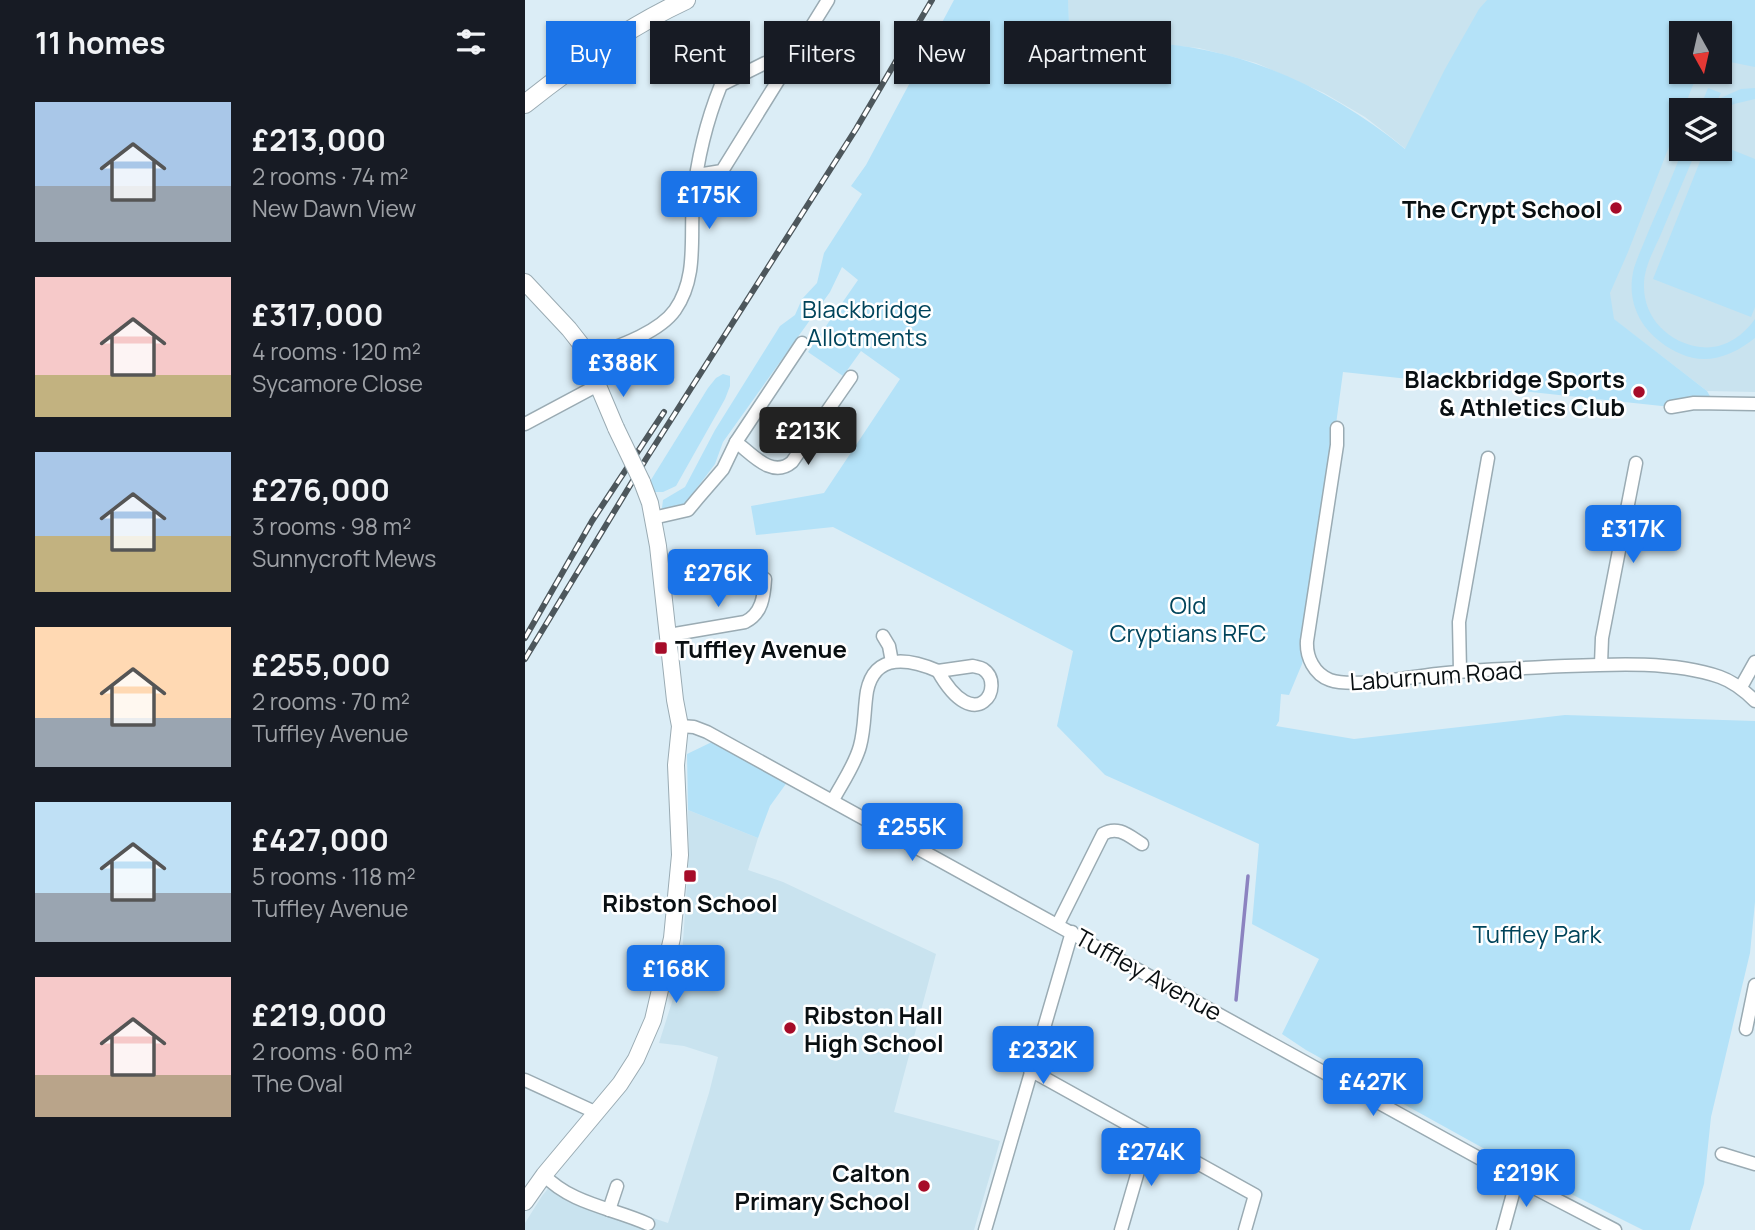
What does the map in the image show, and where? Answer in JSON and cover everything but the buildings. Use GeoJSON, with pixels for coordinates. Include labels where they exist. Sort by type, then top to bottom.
{"type":"FeatureCollection","features":[{"type":"Feature","properties":{"kind":"highway"},"geometry":{"type":"LineString","coordinates":[[525,104],[567,70],[686,0]]}},
{"type":"Feature","properties":{"kind":"main road"},"geometry":{"type":"LineString","coordinates":[[525,282],[580,343],[642,482],[653,518],[680,726],[676,765],[679,873],[673,938],[663,986],[645,1040],[620,1084],[544,1175],[525,1202]]}},
{"type":"Feature","properties":{"kind":"street"},"geometry":{"type":"LineString","coordinates":[[815,21],[828,0]]}},
{"type":"Feature","properties":{"kind":"street"},"geometry":{"type":"LineString","coordinates":[[586,358],[642,336],[674,312],[687,288],[692,259],[693,201],[701,145],[721,85],[764,64]]}},
{"type":"Feature","properties":{"kind":"street"},"geometry":{"type":"LineString","coordinates":[[697,175],[722,171],[775,84]]}},
{"type":"Feature","properties":{"kind":"street"},"geometry":{"type":"LineString","coordinates":[[653,518],[688,510],[723,469],[736,442],[802,343]]}},
{"type":"Feature","properties":{"kind":"street"},"geometry":{"type":"LineString","coordinates":[[736,442],[769,467],[785,468],[792,462],[851,377]]}},
{"type":"Feature","properties":{"kind":"street"},"geometry":{"type":"LineString","coordinates":[[525,424],[598,385]]}},
{"type":"Feature","properties":{"kind":"street"},"geometry":{"type":"LineString","coordinates":[[1671,407],[1694,403],[1755,404]]}},
{"type":"Feature","properties":{"kind":"street","name":"Laburnum Road"},"geometry":{"type":"LineString","coordinates":[[1337,428],[1337,445],[1307,641],[1307,652],[1312,663],[1328,680],[1341,682],[1459,671],[1601,664],[1681,669],[1719,677],[1741,687],[1755,701]]}},
{"type":"Feature","properties":{"kind":"street"},"geometry":{"type":"LineString","coordinates":[[1459,671],[1459,622],[1489,458]]}},
{"type":"Feature","properties":{"kind":"street"},"geometry":{"type":"LineString","coordinates":[[1601,664],[1602,638],[1636,463]]}},
{"type":"Feature","properties":{"kind":"street"},"geometry":{"type":"LineString","coordinates":[[669,635],[745,622],[753,618],[764,595],[765,579]]}},
{"type":"Feature","properties":{"kind":"street"},"geometry":{"type":"LineString","coordinates":[[883,636],[889,646],[892,662]]}},
{"type":"Feature","properties":{"kind":"street"},"geometry":{"type":"LineString","coordinates":[[833,800],[860,747],[867,689],[881,667],[902,660],[921,663],[938,671]]}},
{"type":"Feature","properties":{"kind":"street"},"geometry":{"type":"LineString","coordinates":[[1741,687],[1755,662]]}},
{"type":"Feature","properties":{"kind":"street","name":"Tuffley Avenue"},"geometry":{"type":"LineString","coordinates":[[680,726],[707,732],[1058,923],[1517,1179],[1615,1230]]}},
{"type":"Feature","properties":{"kind":"street"},"geometry":{"type":"LineString","coordinates":[[1058,923],[1103,834],[1118,829],[1142,844]]}},
{"type":"Feature","properties":{"kind":"street"},"geometry":{"type":"LineString","coordinates":[[985,1230],[1072,932]]}},
{"type":"Feature","properties":{"kind":"street"},"geometry":{"type":"LineString","coordinates":[[1746,1029],[1755,985]]}},
{"type":"Feature","properties":{"kind":"street"},"geometry":{"type":"LineString","coordinates":[[1030,1070],[1255,1195],[1245,1230]]}},
{"type":"Feature","properties":{"kind":"street"},"geometry":{"type":"LineString","coordinates":[[525,1080],[597,1113]]}},
{"type":"Feature","properties":{"kind":"street"},"geometry":{"type":"LineString","coordinates":[[1121,1230],[1149,1137]]}},
{"type":"Feature","properties":{"kind":"street"},"geometry":{"type":"LineString","coordinates":[[1722,1154],[1755,1164]]}},
{"type":"Feature","properties":{"kind":"street"},"geometry":{"type":"LineString","coordinates":[[544,1175],[563,1192],[648,1224]]}},
{"type":"Feature","properties":{"kind":"street"},"geometry":{"type":"LineString","coordinates":[[1503,1230],[1517,1179]]}},
{"type":"Feature","properties":{"kind":"street"},"geometry":{"type":"LineString","coordinates":[[609,1210],[617,1186]]}},
{"type":"Feature","properties":{"kind":"shaded area","name":"The Crypt School"},"geometry":{"type":"Polygon","coordinates":[[[1068,0],[1755,0],[1755,392],[1707,391],[1599,308],[1365,117],[1324,93],[1256,63],[1199,48],[1171,45],[1171,21],[1068,21],[1068,0]]]}},
{"type":"Feature","properties":{"kind":"shaded area","name":"Ribston Hall High School"},"geometry":{"type":"Polygon","coordinates":[[[688,810],[758,838],[748,870],[783,882],[936,954],[894,1112],[1000,1141],[974,1230],[525,1230],[525,1223],[554,1181],[571,1191],[668,1223],[718,1057],[684,1046],[659,1043],[678,983],[682,956],[689,854],[688,810]]]}},
{"type":"Feature","properties":{"kind":"green space"},"geometry":{"type":"Polygon","coordinates":[[[954,0],[1068,0],[1069,21],[1004,21],[1004,84],[1171,84],[1171,45],[1176,45],[1212,51],[1281,74],[1346,107],[1405,149],[1445,69],[1479,9],[1487,0],[1755,0],[1755,67],[1733,63],[1733,21],[1669,21],[1669,84],[1693,84],[1688,98],[1669,98],[1669,147],[1610,293],[1614,319],[1707,391],[1715,405],[1671,407],[1343,372],[1307,641],[1302,664],[1289,695],[1281,694],[1279,721],[1276,726],[1354,739],[1565,715],[1755,721],[1755,902],[1750,953],[1711,1117],[1704,1184],[1690,1230],[1643,1230],[1519,1168],[1306,1050],[1282,1034],[1319,959],[1252,924],[1259,844],[1105,775],[1057,726],[1073,651],[833,527],[756,535],[751,506],[824,493],[900,379],[861,351],[843,376],[808,352],[858,280],[842,267],[830,292],[723,442],[715,464],[681,509],[674,511],[662,508],[663,500],[685,487],[715,430],[780,326],[795,315],[802,299],[817,283],[824,253],[862,194],[851,186],[866,165],[909,84],[990,84],[990,21],[943,21],[954,0]]]}},
{"type":"Feature","properties":{"kind":"green space"},"geometry":{"type":"Polygon","coordinates":[[[1708,88],[1721,93],[1718,98],[1704,98],[1708,88]]]}},
{"type":"Feature","properties":{"kind":"green space"},"geometry":{"type":"Polygon","coordinates":[[[1755,88],[1755,99],[1732,105],[1732,98],[1720,98],[1741,89],[1755,88]]]}},
{"type":"Feature","properties":{"kind":"green space"},"geometry":{"type":"Polygon","coordinates":[[[1732,150],[1755,159],[1755,307],[1751,317],[1653,279],[1700,161],[1732,161],[1732,150]]]}},
{"type":"Feature","properties":{"kind":"green space"},"geometry":{"type":"Polygon","coordinates":[[[1678,161],[1692,161],[1644,278],[1648,308],[1653,318],[1668,334],[1688,344],[1708,347],[1724,344],[1744,331],[1755,319],[1755,338],[1729,354],[1710,359],[1681,354],[1657,340],[1641,320],[1632,296],[1634,268],[1678,161]]]}},
{"type":"Feature","properties":{"kind":"green space"},"geometry":{"type":"Polygon","coordinates":[[[723,374],[730,376],[730,386],[725,399],[676,486],[663,492],[652,492],[649,483],[708,388],[723,374]]]}},
{"type":"Feature","properties":{"kind":"green space"},"geometry":{"type":"Polygon","coordinates":[[[714,741],[788,781],[770,806],[758,838],[688,810],[687,754],[714,741]]]}},
{"type":"Feature","properties":{"kind":"waterway"},"geometry":{"type":"LineString","coordinates":[[1236,1000],[1248,876]]}},
{"type":"Feature","properties":{"kind":"railway"},"geometry":{"type":"LineString","coordinates":[[525,659],[646,459],[856,129],[932,0]]}},
{"type":"Feature","properties":{"kind":"railway"},"geometry":{"type":"LineString","coordinates":[[525,638],[592,521],[664,412]]}},
{"type":"Feature","properties":{"kind":"place","name":"The Crypt School"},"geometry":{"type":"Point","coordinates":[1616,208]}},
{"type":"Feature","properties":{"kind":"place","name":"Blackbridge Sports & Athletics Club"},"geometry":{"type":"Point","coordinates":[1639,392]}},
{"type":"Feature","properties":{"kind":"place","name":"Tuffley Avenue"},"geometry":{"type":"Point","coordinates":[661,648]}},
{"type":"Feature","properties":{"kind":"place","name":"Ribston School"},"geometry":{"type":"Point","coordinates":[690,876]}},
{"type":"Feature","properties":{"kind":"place","name":"Ribston Hall High School"},"geometry":{"type":"Point","coordinates":[790,1028]}},
{"type":"Feature","properties":{"kind":"place","name":"Calton Primary School"},"geometry":{"type":"Point","coordinates":[924,1186]}},
{"type":"Feature","properties":{"kind":"park label","name":"Blackbridge Allotments"},"geometry":{"type":"Point","coordinates":[867,322]}},
{"type":"Feature","properties":{"kind":"park label","name":"Old Cryptians RFC"},"geometry":{"type":"Point","coordinates":[1188,618]}},
{"type":"Feature","properties":{"kind":"park label","name":"Tuffley Park"},"geometry":{"type":"Point","coordinates":[1537,933]}}]}
